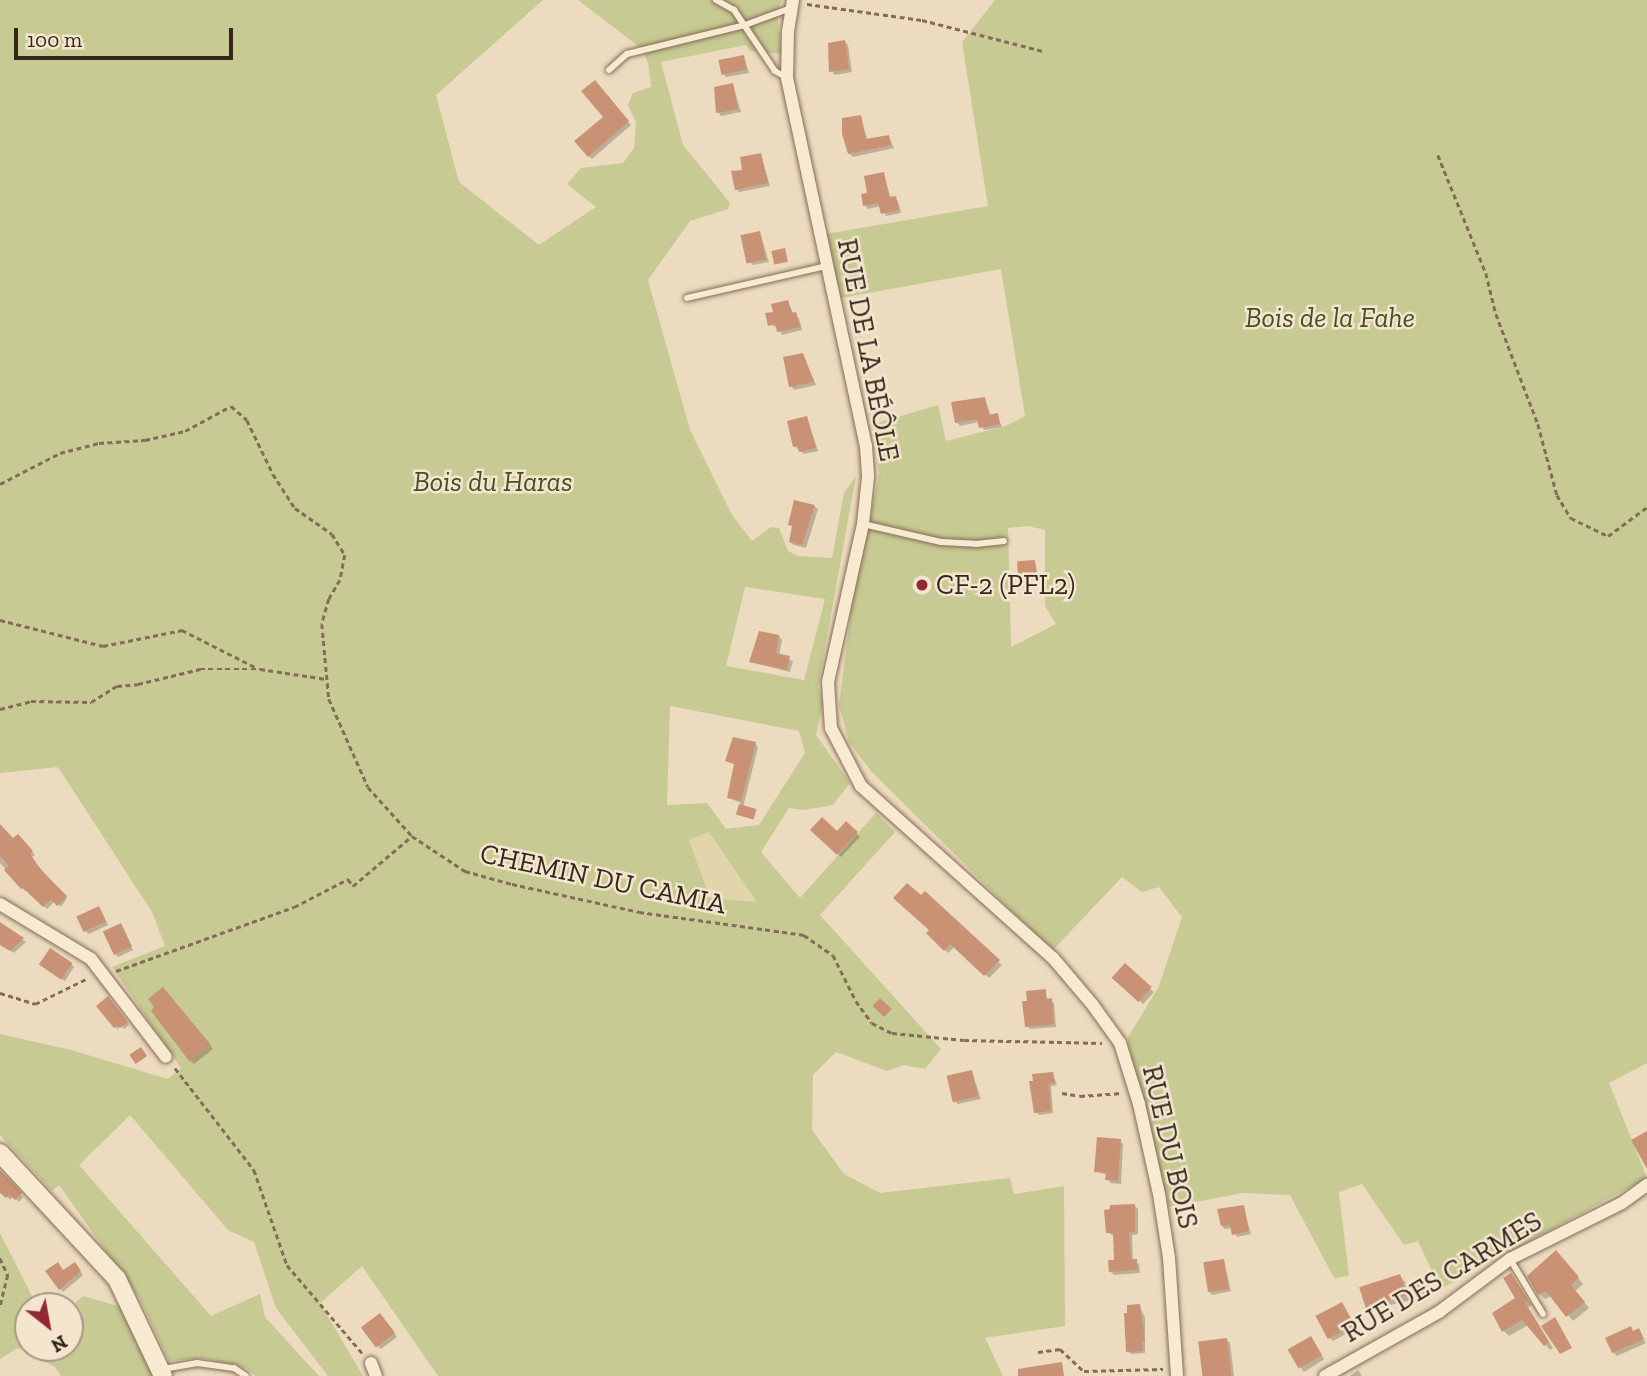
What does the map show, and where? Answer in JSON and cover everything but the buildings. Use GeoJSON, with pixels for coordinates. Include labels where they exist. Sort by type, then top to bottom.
{"type":"FeatureCollection","features":[{"type":"Feature","properties":{"kind":"street","name":"RUE DE LA BÉÔLE"},"geometry":{"type":"LineString","coordinates":[[792,4],[787,78],[866,446],[868,477],[863,524],[828,681],[831,727],[861,786]]}},
{"type":"Feature","properties":{"kind":"street","name":"RUE DU BOIS"},"geometry":{"type":"LineString","coordinates":[[861,786],[1053,958],[1092,1004],[1120,1044],[1136,1092],[1159,1194],[1169,1258],[1177,1373]]}},
{"type":"Feature","properties":{"kind":"street"},"geometry":{"type":"LineString","coordinates":[[0,904],[91,959],[105,973],[166,1057]]}},
{"type":"Feature","properties":{"kind":"street"},"geometry":{"type":"LineString","coordinates":[[0,1153],[117,1279],[162,1373]]}},
{"type":"Feature","properties":{"kind":"street","name":"RUE DES CARMES"},"geometry":{"type":"LineString","coordinates":[[1325,1376],[1439,1312],[1510,1259],[1622,1202],[1647,1185]]}},
{"type":"Feature","properties":{"kind":"street"},"geometry":{"type":"LineString","coordinates":[[371,1363],[376,1376]]}},
{"type":"Feature","properties":{"kind":"lane"},"geometry":{"type":"LineString","coordinates":[[716,0],[734,10],[775,71],[787,78]]}},
{"type":"Feature","properties":{"kind":"lane"},"geometry":{"type":"LineString","coordinates":[[609,70],[627,54],[745,25],[792,4]]}},
{"type":"Feature","properties":{"kind":"lane"},"geometry":{"type":"LineString","coordinates":[[687,298],[829,266]]}},
{"type":"Feature","properties":{"kind":"lane"},"geometry":{"type":"LineString","coordinates":[[863,524],[941,542],[976,544],[1004,541]]}},
{"type":"Feature","properties":{"kind":"lane"},"geometry":{"type":"LineString","coordinates":[[1510,1259],[1544,1314]]}},
{"type":"Feature","properties":{"kind":"lane"},"geometry":{"type":"LineString","coordinates":[[162,1373],[197,1363],[233,1368],[246,1376]]}},
{"type":"Feature","properties":{"kind":"path"},"geometry":{"type":"LineString","coordinates":[[792,4],[922,20],[1043,51]]}},
{"type":"Feature","properties":{"kind":"path"},"geometry":{"type":"LineString","coordinates":[[1438,155],[1486,273],[1496,314],[1538,424],[1558,495],[1571,518],[1608,536],[1647,507]]}},
{"type":"Feature","properties":{"kind":"path","name":"CHEMIN DU CAMIA"},"geometry":{"type":"LineString","coordinates":[[0,484],[60,453],[99,443],[145,440],[185,431],[231,406],[247,420],[273,474],[295,508],[332,534],[345,555],[340,580],[329,599],[322,624],[328,699],[368,787],[412,836],[465,871],[512,884],[639,912],[804,935],[833,955],[856,1001],[872,1023],[892,1033],[964,1040],[1120,1044]]}},
{"type":"Feature","properties":{"kind":"path"},"geometry":{"type":"LineString","coordinates":[[0,620],[103,646],[182,630],[260,669]]}},
{"type":"Feature","properties":{"kind":"path"},"geometry":{"type":"LineString","coordinates":[[0,709],[31,701],[90,702],[117,686],[138,684],[200,669],[260,669],[326,679]]}},
{"type":"Feature","properties":{"kind":"path"},"geometry":{"type":"LineString","coordinates":[[0,993],[35,1004],[128,964],[226,934],[265,916],[294,907],[348,879],[353,887],[412,836]]}},
{"type":"Feature","properties":{"kind":"path"},"geometry":{"type":"LineString","coordinates":[[166,1057],[254,1170],[288,1265],[371,1363]]}},
{"type":"Feature","properties":{"kind":"path"},"geometry":{"type":"LineString","coordinates":[[1062,1093],[1080,1096],[1136,1092]]}},
{"type":"Feature","properties":{"kind":"path"},"geometry":{"type":"LineString","coordinates":[[0,1258],[8,1275],[0,1307]]}},
{"type":"Feature","properties":{"kind":"path"},"geometry":{"type":"LineString","coordinates":[[1038,1352],[1060,1349],[1084,1371],[1177,1373]]}},
{"type":"Feature","properties":{"kind":"shaded area"},"geometry":{"type":"Polygon","coordinates":[[[709,832],[757,902],[710,898],[689,840],[709,832]]]}},
{"type":"Feature","properties":{"kind":"green space","name":"Bois du Haras"},"geometry":{"type":"Polygon","coordinates":[[[0,0],[543,0],[436,95],[459,182],[539,245],[596,207],[567,184],[581,168],[623,163],[634,148],[636,122],[628,105],[633,93],[651,87],[648,63],[642,49],[578,0],[782,0],[777,12],[782,54],[750,51],[746,45],[661,62],[683,145],[730,203],[728,209],[690,221],[648,280],[690,430],[732,515],[752,541],[771,527],[779,528],[788,551],[798,556],[832,558],[844,493],[856,476],[818,687],[823,702],[816,735],[850,783],[833,805],[804,810],[789,808],[761,852],[800,898],[876,813],[895,832],[820,915],[941,1049],[925,1069],[903,1065],[887,1071],[836,1052],[813,1075],[812,1130],[844,1174],[880,1193],[1010,1178],[1014,1194],[1064,1186],[1065,1326],[985,1338],[1003,1376],[438,1376],[362,1266],[320,1303],[363,1376],[328,1376],[276,1308],[254,1242],[228,1230],[130,1115],[79,1165],[211,1316],[260,1294],[265,1317],[319,1376],[255,1376],[246,1368],[204,1358],[169,1361],[140,1299],[59,1185],[52,1191],[0,1135],[0,1034],[71,1050],[168,1079],[181,1068],[112,967],[165,946],[152,912],[58,767],[0,773],[0,0]],[[745,587],[726,666],[804,680],[825,599],[745,587]],[[670,706],[667,805],[707,803],[726,829],[759,825],[805,753],[799,731],[670,706]],[[709,832],[689,840],[710,898],[756,902],[709,832]]]}},
{"type":"Feature","properties":{"kind":"green space","name":"Bois de la Fahe"},"geometry":{"type":"Polygon","coordinates":[[[995,0],[1647,0],[1647,1063],[1609,1083],[1647,1178],[1440,1289],[1418,1241],[1404,1245],[1362,1184],[1339,1192],[1349,1276],[1334,1278],[1290,1195],[1243,1193],[1169,1207],[1127,1039],[1159,986],[1182,917],[1159,887],[1142,892],[1122,877],[1052,951],[871,771],[849,742],[839,705],[852,604],[879,474],[874,424],[938,405],[946,441],[1006,426],[1025,416],[1001,269],[841,298],[826,234],[988,206],[962,42],[995,0]],[[1028,526],[1008,528],[1011,647],[1056,624],[1045,606],[1045,530],[1028,526]]]}},
{"type":"Feature","properties":{"kind":"green space"},"geometry":{"type":"Polygon","coordinates":[[[0,1233],[30,1292],[14,1292],[14,1350],[0,1359],[0,1233]]]}},
{"type":"Feature","properties":{"kind":"green space"},"geometry":{"type":"Polygon","coordinates":[[[84,1296],[122,1307],[158,1376],[61,1376],[55,1367],[45,1362],[84,1362],[84,1296]]]}},
{"type":"Feature","properties":{"kind":"place","name":"CF-2 (PFL2)"},"geometry":{"type":"Point","coordinates":[922,585]}}]}
